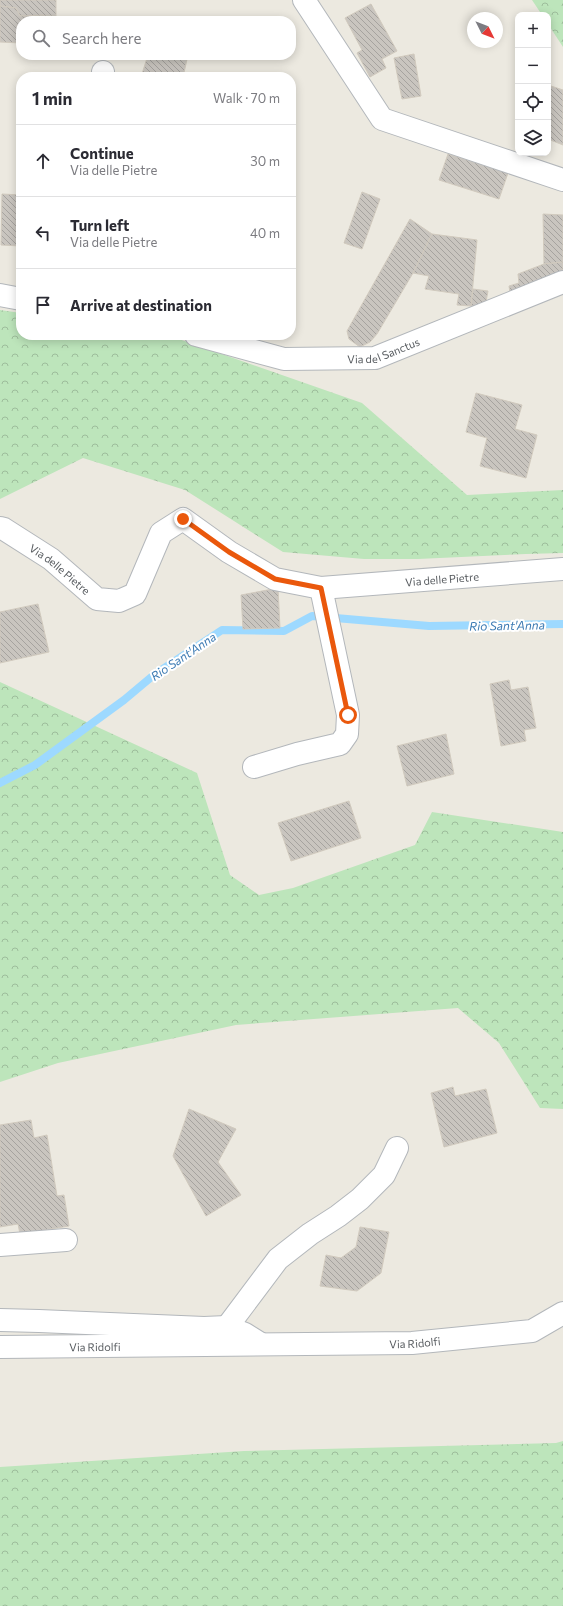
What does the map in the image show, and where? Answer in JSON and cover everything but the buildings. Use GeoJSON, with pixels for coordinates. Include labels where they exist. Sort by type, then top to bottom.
{"type":"FeatureCollection","features":[{"type":"Feature","properties":{"kind":"street"},"geometry":{"type":"LineString","coordinates":[[304,0],[382,119],[563,180]]}},
{"type":"Feature","properties":{"kind":"street","name":"Via del Sanctus"},"geometry":{"type":"LineString","coordinates":[[214,340],[284,359],[375,358],[563,282]]}},
{"type":"Feature","properties":{"kind":"street"},"geometry":{"type":"LineString","coordinates":[[0,295],[16,298]]}},
{"type":"Feature","properties":{"kind":"street","name":"Via delle Pietre"},"geometry":{"type":"LineString","coordinates":[[0,528],[4,529],[51,559],[97,599],[119,601],[135,594],[161,532],[183,519],[229,552],[275,579],[322,593],[563,569]]}},
{"type":"Feature","properties":{"kind":"street"},"geometry":{"type":"LineString","coordinates":[[254,767],[297,754],[340,744],[347,734],[348,715],[322,593]]}},
{"type":"Feature","properties":{"kind":"street"},"geometry":{"type":"LineString","coordinates":[[227,1327],[278,1259],[310,1234],[338,1216],[360,1199],[384,1175],[397,1148]]}},
{"type":"Feature","properties":{"kind":"street"},"geometry":{"type":"LineString","coordinates":[[0,1245],[66,1240]]}},
{"type":"Feature","properties":{"kind":"street","name":"Via Ridolfi"},"geometry":{"type":"LineString","coordinates":[[0,1347],[412,1343],[532,1331],[563,1313]]}},
{"type":"Feature","properties":{"kind":"street","name":"Via Ridolfi"},"geometry":{"type":"LineString","coordinates":[[0,1320],[39,1320],[204,1328],[227,1327],[245,1334],[262,1345]]}},
{"type":"Feature","properties":{"kind":"green space"},"geometry":{"type":"Polygon","coordinates":[[[532,0],[563,0],[563,47],[551,29],[551,12],[540,12],[532,0]]]}},
{"type":"Feature","properties":{"kind":"green space"},"geometry":{"type":"Polygon","coordinates":[[[0,310],[16,312],[16,340],[182,340],[362,403],[467,495],[563,490],[563,553],[418,559],[364,559],[283,552],[185,490],[83,458],[0,499],[0,310]]]}},
{"type":"Feature","properties":{"kind":"green space"},"geometry":{"type":"Polygon","coordinates":[[[0,682],[197,773],[230,875],[259,895],[293,888],[415,845],[432,812],[563,832],[563,1109],[540,1108],[499,1043],[458,1008],[236,1025],[58,1063],[0,1082],[0,682]]]}},
{"type":"Feature","properties":{"kind":"green space"},"geometry":{"type":"Polygon","coordinates":[[[563,1441],[563,1606],[0,1606],[0,1467],[244,1451],[556,1443],[563,1441]]]}},
{"type":"Feature","properties":{"kind":"waterway","name":"Rio Sant'Anna"},"geometry":{"type":"LineString","coordinates":[[0,783],[35,765],[124,700],[155,674],[222,630],[284,631],[312,616],[429,626],[563,624]]}},
{"type":"Feature","properties":{"kind":"route"},"geometry":{"type":"LineString","coordinates":[[183,519],[229,552],[275,579],[321,588],[348,715]]}}]}
